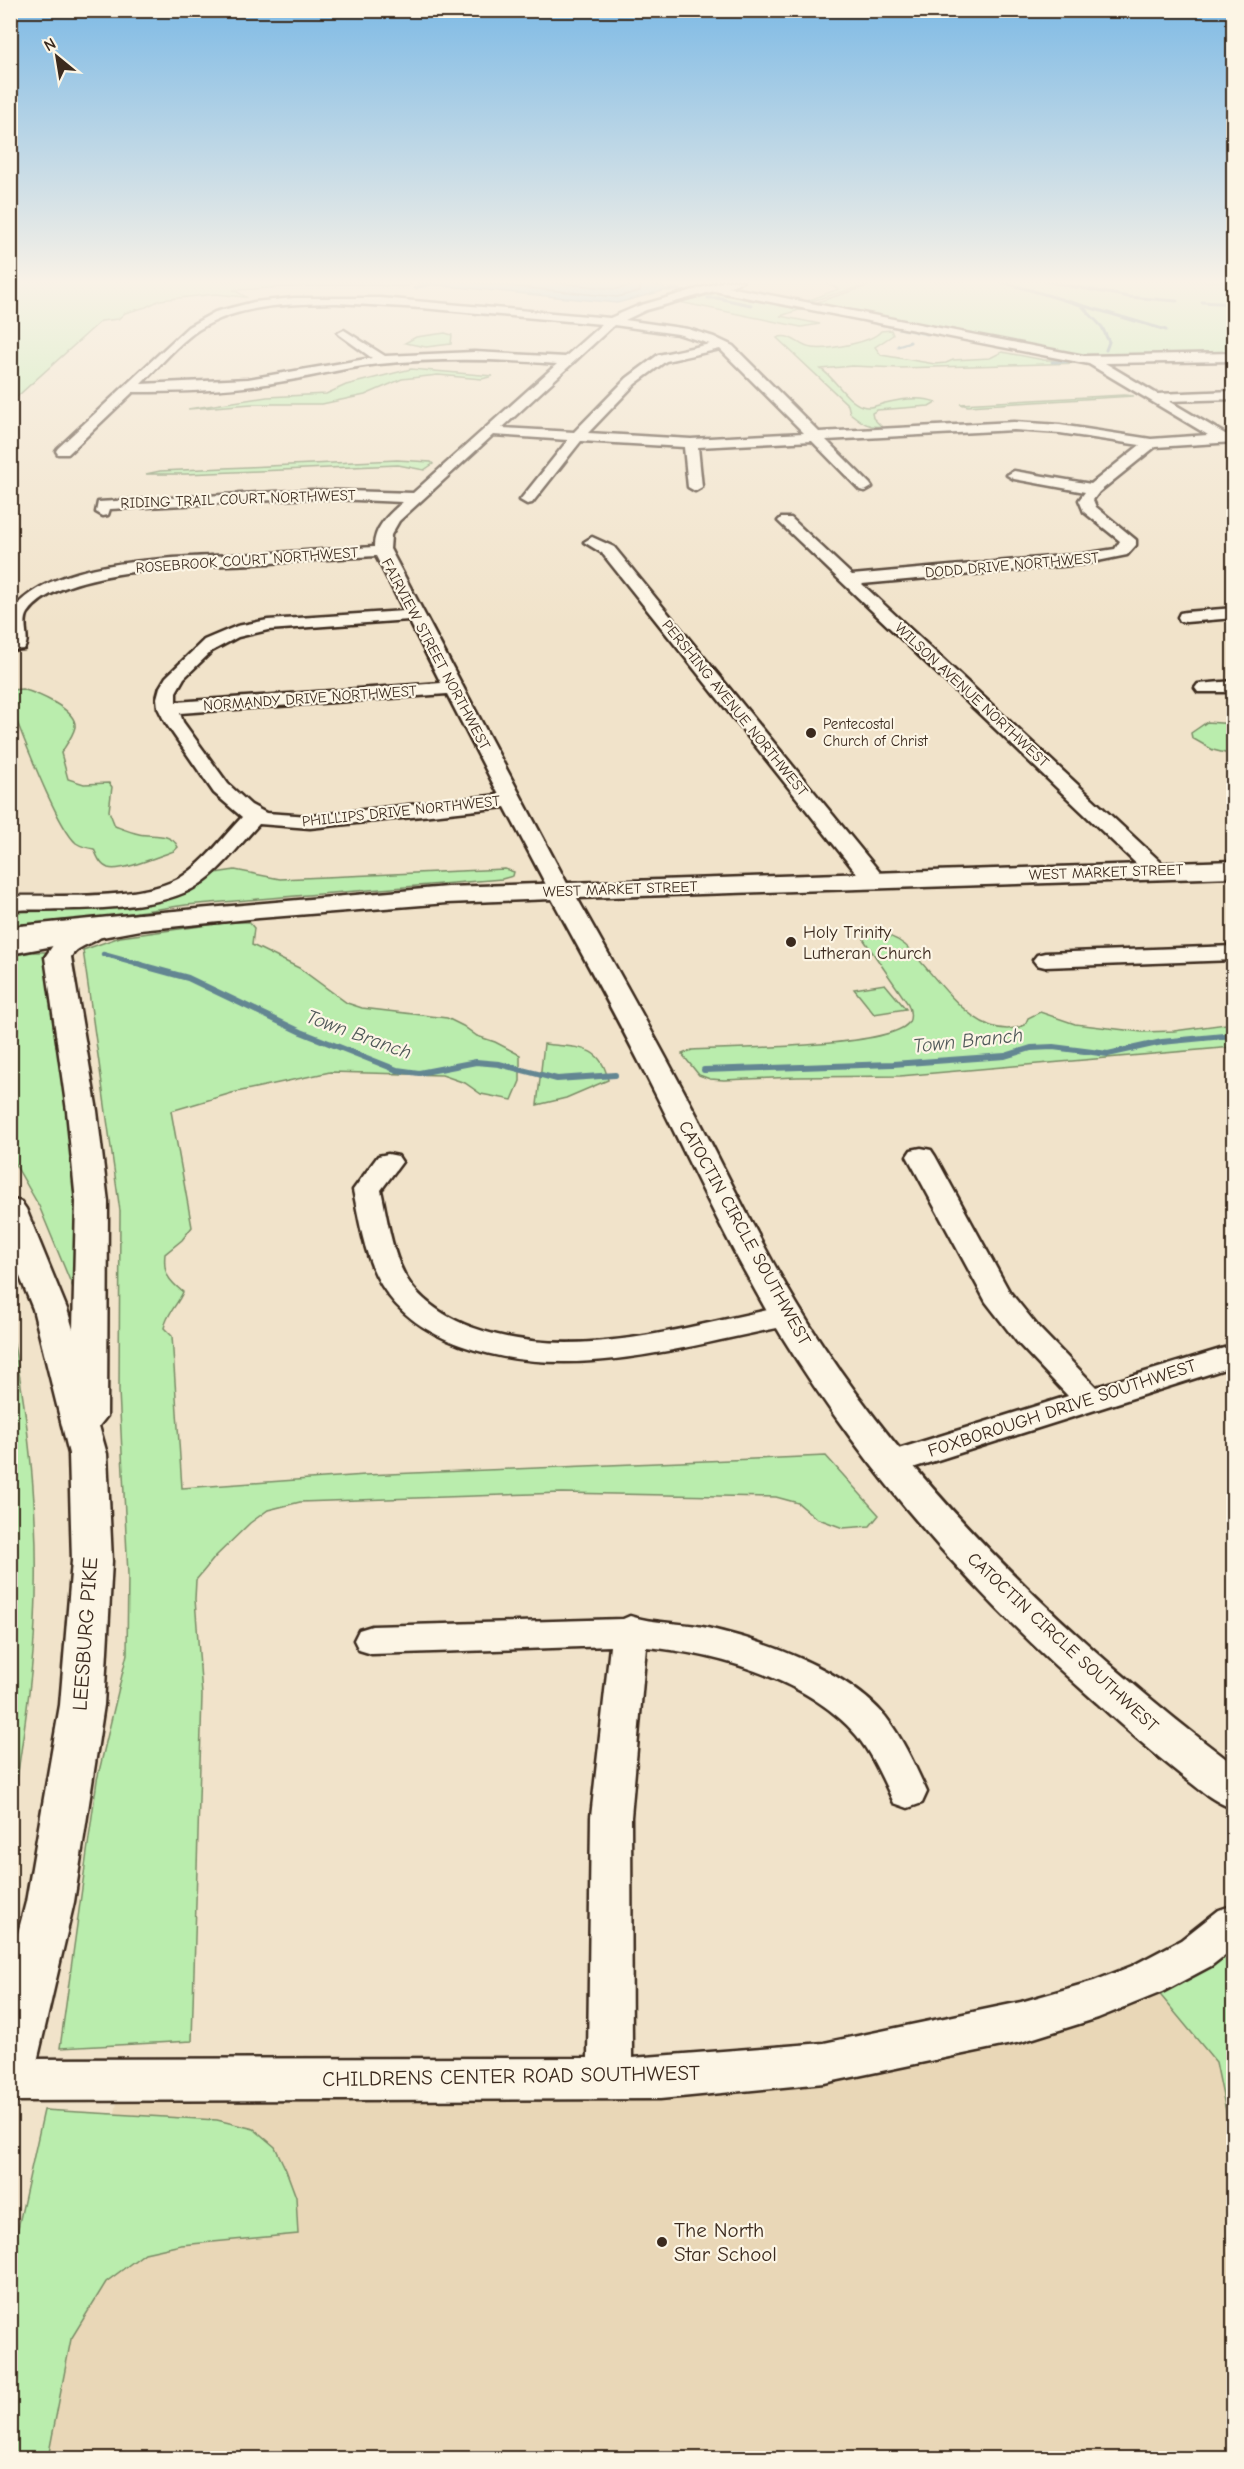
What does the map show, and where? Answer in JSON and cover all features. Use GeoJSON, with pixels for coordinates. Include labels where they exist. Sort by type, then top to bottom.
{"type":"FeatureCollection","features":[{"type":"Feature","properties":{"kind":"main road","name":"WEST MARKET STREET"},"geometry":{"type":"LineString","coordinates":[[10,946],[140,922],[379,900],[560,891],[1233,869]]}},
{"type":"Feature","properties":{"kind":"main road","name":"CATOCTIN CIRCLE SOUTHWEST"},"geometry":{"type":"LineString","coordinates":[[560,891],[656,1065],[787,1316],[834,1386],[891,1463],[962,1548],[1023,1610],[1170,1743],[1233,1791]]}},
{"type":"Feature","properties":{"kind":"main road"},"geometry":{"type":"LineString","coordinates":[[10,934],[140,922]]}},
{"type":"Feature","properties":{"kind":"main road"},"geometry":{"type":"LineString","coordinates":[[88,1454],[92,1202],[82,1112],[58,957],[60,950],[69,943],[92,932]]}},
{"type":"Feature","properties":{"kind":"main road","name":"LEESBURG PIKE"},"geometry":{"type":"LineString","coordinates":[[10,1209],[50,1309],[88,1454],[92,1561],[81,1705],[50,1902],[10,2066]]}},
{"type":"Feature","properties":{"kind":"street"},"geometry":{"type":"LineString","coordinates":[[63,451],[123,396]]}},
{"type":"Feature","properties":{"kind":"street","name":"FAIRVIEW STREET NORTHWEST"},"geometry":{"type":"LineString","coordinates":[[528,396],[385,529],[381,539],[382,551],[560,891]]}},
{"type":"Feature","properties":{"kind":"street"},"geometry":{"type":"LineString","coordinates":[[527,500],[577,437],[616,396]]}},
{"type":"Feature","properties":{"kind":"street"},"geometry":{"type":"LineString","coordinates":[[775,396],[865,487]]}},
{"type":"Feature","properties":{"kind":"street"},"geometry":{"type":"LineString","coordinates":[[1152,396],[1230,441]]}},
{"type":"Feature","properties":{"kind":"street"},"geometry":{"type":"LineString","coordinates":[[1155,398],[1201,396]]}},
{"type":"Feature","properties":{"kind":"street"},"geometry":{"type":"LineString","coordinates":[[489,431],[691,443],[1014,426],[1060,429],[1151,443],[1230,441]]}},
{"type":"Feature","properties":{"kind":"street"},"geometry":{"type":"LineString","coordinates":[[691,443],[696,487]]}},
{"type":"Feature","properties":{"kind":"street"},"geometry":{"type":"LineString","coordinates":[[1014,475],[1094,489],[1151,443]]}},
{"type":"Feature","properties":{"kind":"street","name":"DODD DRIVE NORTHWEST"},"geometry":{"type":"LineString","coordinates":[[849,580],[1083,559],[1121,552],[1128,545],[1128,540],[1089,509],[1086,504],[1089,493],[1094,489]]}},
{"type":"Feature","properties":{"kind":"street","name":"RIDING TRAIL COURT NORTHWEST"},"geometry":{"type":"LineString","coordinates":[[103,512],[103,505],[299,495],[362,494],[417,498]]}},
{"type":"Feature","properties":{"kind":"street","name":"WILSON AVENUE NORTHWEST"},"geometry":{"type":"LineString","coordinates":[[786,521],[1157,871]]}},
{"type":"Feature","properties":{"kind":"street","name":"PERSHING AVENUE NORTHWEST"},"geometry":{"type":"LineString","coordinates":[[592,542],[608,550],[874,880]]}},
{"type":"Feature","properties":{"kind":"street","name":"ROSEBROOK COURT NORTHWEST"},"geometry":{"type":"LineString","coordinates":[[10,645],[18,645],[16,624],[22,610],[30,602],[42,593],[81,578],[160,564],[382,551]]}},
{"type":"Feature","properties":{"kind":"street"},"geometry":{"type":"LineString","coordinates":[[1186,617],[1233,613]]}},
{"type":"Feature","properties":{"kind":"street"},"geometry":{"type":"LineString","coordinates":[[167,708],[166,691],[173,679],[199,653],[217,639],[228,634],[270,625],[415,615]]}},
{"type":"Feature","properties":{"kind":"street"},"geometry":{"type":"LineString","coordinates":[[1204,688],[1233,686]]}},
{"type":"Feature","properties":{"kind":"street","name":"NORMANDY DRIVE NORTHWEST"},"geometry":{"type":"LineString","coordinates":[[167,708],[452,688]]}},
{"type":"Feature","properties":{"kind":"street","name":"PHILLIPS DRIVE NORTHWEST"},"geometry":{"type":"LineString","coordinates":[[167,708],[174,722],[230,800],[255,816],[277,821],[310,822],[511,800]]}},
{"type":"Feature","properties":{"kind":"street"},"geometry":{"type":"LineString","coordinates":[[10,903],[126,898],[175,890],[191,880],[255,816]]}},
{"type":"Feature","properties":{"kind":"street"},"geometry":{"type":"LineString","coordinates":[[1045,960],[1233,953]]}},
{"type":"Feature","properties":{"kind":"street"},"geometry":{"type":"LineString","coordinates":[[921,1156],[996,1294],[1028,1335],[1089,1400]]}},
{"type":"Feature","properties":{"kind":"street"},"geometry":{"type":"LineString","coordinates":[[388,1162],[367,1190],[384,1263],[397,1287],[416,1307],[439,1325],[470,1339],[514,1352],[566,1355],[610,1351],[787,1316]]}},
{"type":"Feature","properties":{"kind":"street","name":"FOXBOROUGH DRIVE SOUTHWEST"},"geometry":{"type":"LineString","coordinates":[[891,1463],[1233,1355]]}},
{"type":"Feature","properties":{"kind":"street"},"geometry":{"type":"LineString","coordinates":[[610,2079],[611,1817],[630,1630]]}},
{"type":"Feature","properties":{"kind":"street"},"geometry":{"type":"LineString","coordinates":[[372,1640],[630,1630],[681,1636],[722,1645],[762,1658],[828,1690],[849,1704],[870,1725],[884,1745],[908,1792]]}},
{"type":"Feature","properties":{"kind":"street","name":"CHILDRENS CENTER ROAD SOUTHWEST"},"geometry":{"type":"LineString","coordinates":[[10,2080],[660,2078],[824,2063],[1021,2022],[1098,2000],[1147,1979],[1196,1953],[1233,1923]]}},
{"type":"Feature","properties":{"kind":"shaded area","name":"The North Star School"},"geometry":{"type":"Polygon","coordinates":[[[1147,1979],[1216,2062],[1234,2145],[1233,2458],[48,2458],[121,2082],[660,2078],[1147,1979]]]}},
{"type":"Feature","properties":{"kind":"green space"},"geometry":{"type":"Polygon","coordinates":[[[359,396],[322,404],[252,404],[188,409],[267,397],[359,396]]]}},
{"type":"Feature","properties":{"kind":"green space"},"geometry":{"type":"Polygon","coordinates":[[[839,396],[848,396],[865,407],[910,399],[936,402],[929,406],[877,410],[872,413],[873,418],[881,426],[877,427],[864,423],[850,413],[848,405],[839,396]]]}},
{"type":"Feature","properties":{"kind":"green space"},"geometry":{"type":"Polygon","coordinates":[[[1102,396],[1130,396],[968,406],[960,404],[1102,396]]]}},
{"type":"Feature","properties":{"kind":"green space"},"geometry":{"type":"Polygon","coordinates":[[[397,460],[433,464],[424,470],[398,465],[146,474],[160,471],[397,460]]]}},
{"type":"Feature","properties":{"kind":"green space"},"geometry":{"type":"Polygon","coordinates":[[[22,689],[63,708],[74,720],[74,730],[61,753],[68,779],[84,784],[109,783],[112,787],[109,811],[115,826],[139,834],[171,839],[178,847],[174,851],[131,866],[114,869],[103,865],[94,849],[76,843],[50,800],[11,707],[11,690],[22,689]]]}},
{"type":"Feature","properties":{"kind":"green space"},"geometry":{"type":"Polygon","coordinates":[[[1207,722],[1233,724],[1233,755],[1213,750],[1192,738],[1191,733],[1207,722]]]}},
{"type":"Feature","properties":{"kind":"green space"},"geometry":{"type":"Polygon","coordinates":[[[505,869],[514,872],[513,876],[502,879],[186,905],[68,922],[11,925],[10,910],[122,902],[196,886],[215,873],[235,870],[280,879],[505,869]]]}},
{"type":"Feature","properties":{"kind":"green space"},"geometry":{"type":"Polygon","coordinates":[[[231,922],[249,922],[254,928],[252,945],[299,968],[347,1003],[362,1008],[447,1018],[477,1036],[520,1055],[520,1081],[512,1100],[481,1094],[465,1083],[442,1075],[330,1072],[232,1093],[171,1111],[192,1227],[182,1240],[165,1254],[168,1276],[183,1292],[167,1318],[164,1328],[172,1336],[182,1488],[365,1475],[826,1456],[879,1515],[870,1526],[843,1528],[816,1518],[798,1503],[776,1497],[562,1493],[300,1502],[268,1510],[250,1523],[216,1556],[196,1580],[195,1599],[202,1695],[192,2041],[60,2048],[97,1780],[127,1654],[128,1575],[119,1391],[120,1211],[83,950],[120,937],[231,922]]]}},
{"type":"Feature","properties":{"kind":"green space"},"geometry":{"type":"Polygon","coordinates":[[[871,932],[889,936],[905,945],[958,1003],[973,1016],[990,1026],[1007,1029],[1025,1025],[1028,1018],[1040,1012],[1075,1024],[1142,1032],[1174,1031],[1233,1023],[1233,1047],[900,1076],[724,1080],[699,1075],[682,1054],[692,1050],[843,1042],[897,1031],[909,1022],[911,1015],[908,1004],[864,940],[865,934],[871,932]]]}},
{"type":"Feature","properties":{"kind":"green space"},"geometry":{"type":"Polygon","coordinates":[[[47,952],[76,1160],[82,1236],[73,1288],[39,1206],[11,1157],[10,956],[47,952]]]}},
{"type":"Feature","properties":{"kind":"green space"},"geometry":{"type":"Polygon","coordinates":[[[885,984],[906,1009],[874,1014],[854,989],[885,984]]]}},
{"type":"Feature","properties":{"kind":"green space"},"geometry":{"type":"Polygon","coordinates":[[[544,1044],[576,1047],[593,1053],[605,1068],[608,1080],[566,1098],[537,1105],[544,1044]]]}},
{"type":"Feature","properties":{"kind":"green space"},"geometry":{"type":"Polygon","coordinates":[[[11,1329],[18,1365],[32,1475],[36,1585],[31,1673],[11,1825],[11,1329]]]}},
{"type":"Feature","properties":{"kind":"green space"},"geometry":{"type":"Polygon","coordinates":[[[1233,1923],[1233,2145],[1216,2062],[1147,1979],[1233,1923]]]}},
{"type":"Feature","properties":{"kind":"green space"},"geometry":{"type":"Polygon","coordinates":[[[44,2110],[217,2120],[254,2129],[275,2147],[286,2170],[296,2197],[298,2234],[181,2245],[145,2253],[106,2282],[71,2339],[48,2458],[11,2458],[11,2260],[44,2110]]]}},
{"type":"Feature","properties":{"kind":"waterway","name":"Town Branch"},"geometry":{"type":"LineString","coordinates":[[103,954],[143,965]]}},
{"type":"Feature","properties":{"kind":"waterway","name":"Town Branch"},"geometry":{"type":"LineString","coordinates":[[137,964],[188,978],[301,1032],[397,1070],[419,1073],[476,1062],[499,1064],[557,1079],[615,1075]]}},
{"type":"Feature","properties":{"kind":"waterway","name":"Town Branch"},"geometry":{"type":"LineString","coordinates":[[704,1070],[893,1064],[1005,1056],[1031,1048],[1053,1047],[1108,1054],[1162,1042],[1234,1035]]}},
{"type":"Feature","properties":{"kind":"place","name":"Pentecostal Church of Christ"},"geometry":{"type":"Point","coordinates":[811,733]}},
{"type":"Feature","properties":{"kind":"place","name":"Holy Trinity Lutheran Church"},"geometry":{"type":"Point","coordinates":[791,942]}},
{"type":"Feature","properties":{"kind":"place","name":"The North Star School"},"geometry":{"type":"Point","coordinates":[662,2242]}}]}
